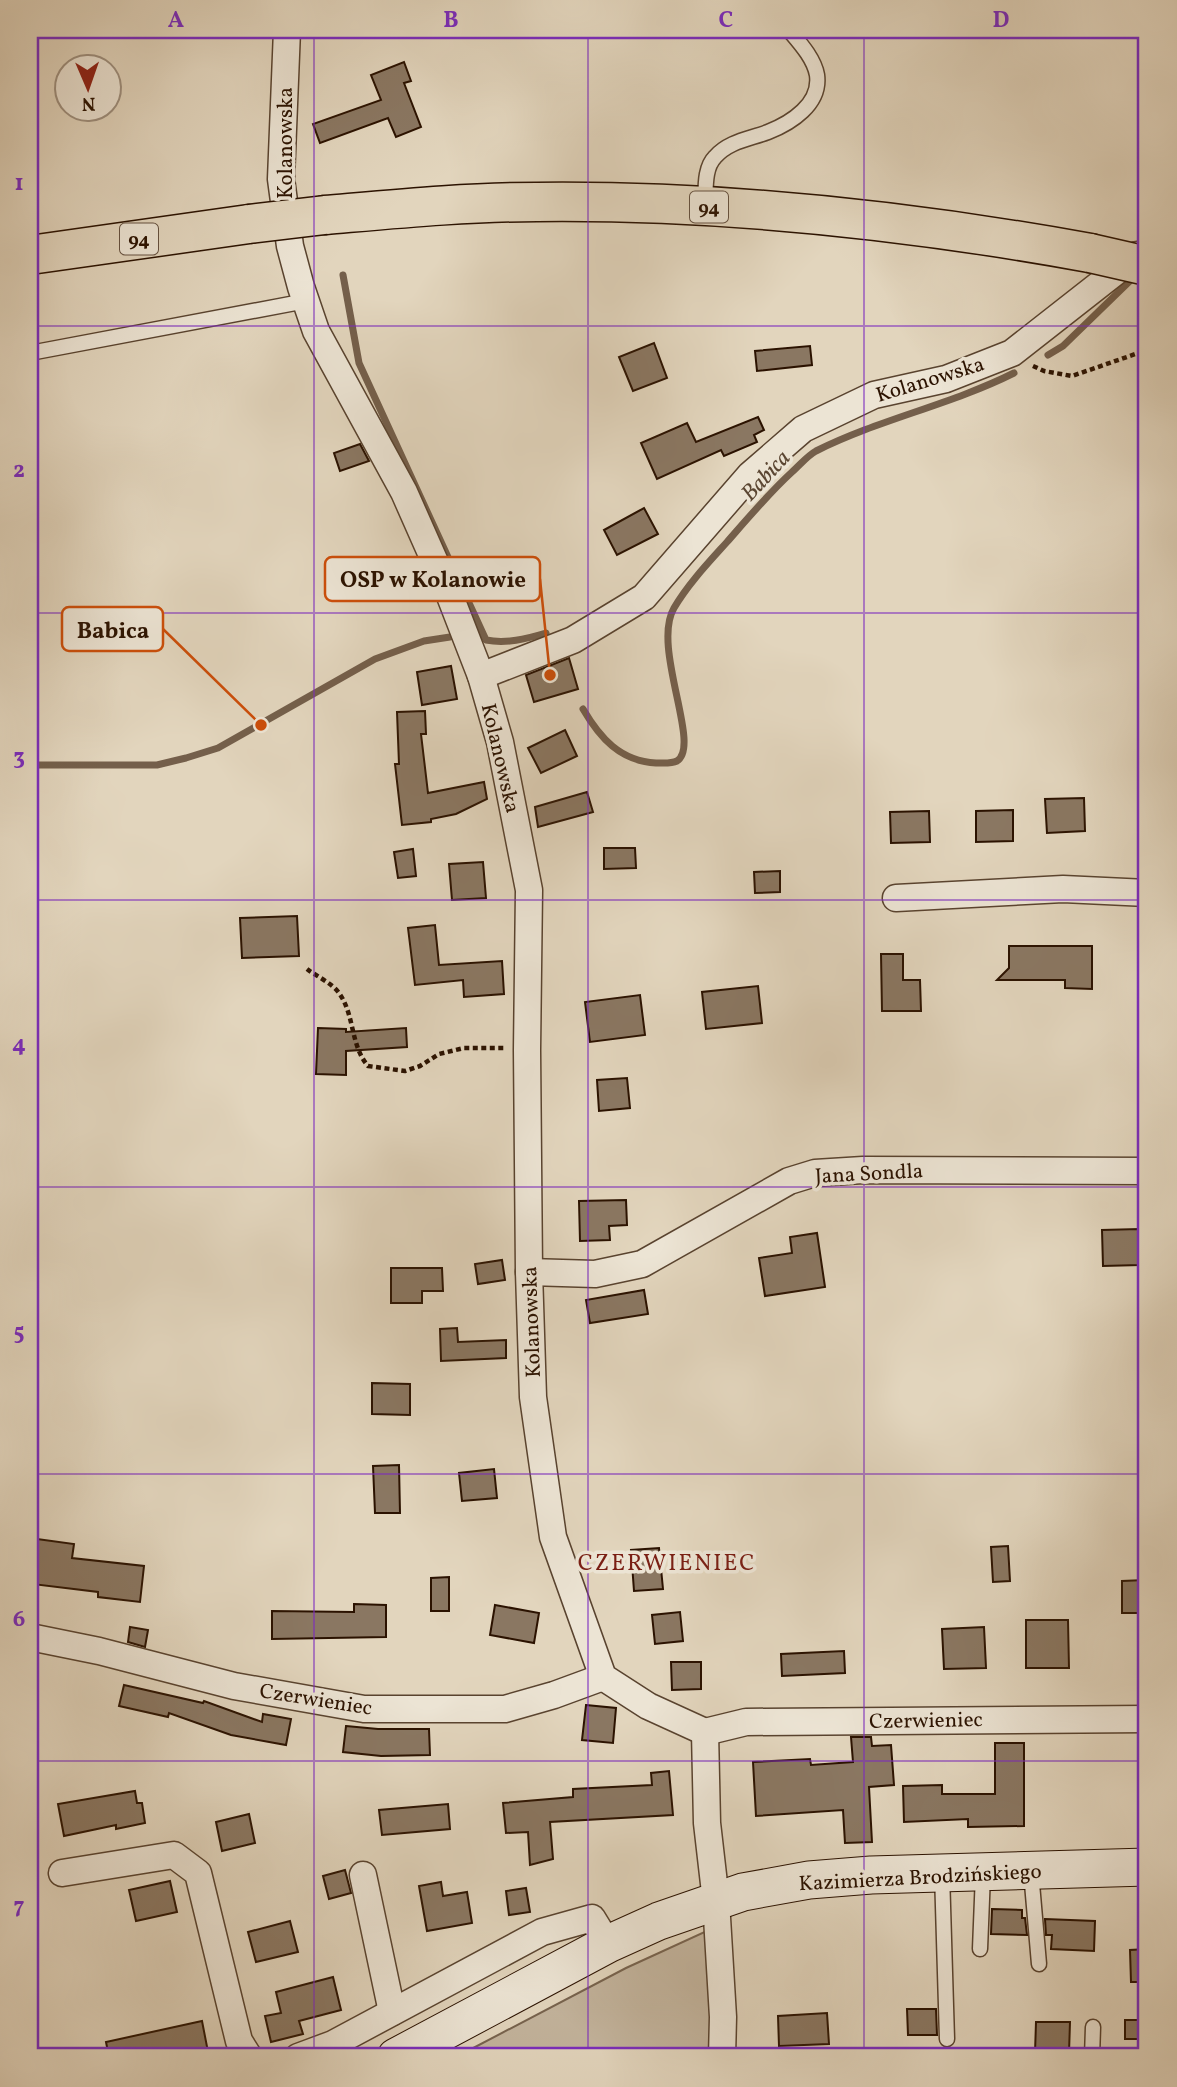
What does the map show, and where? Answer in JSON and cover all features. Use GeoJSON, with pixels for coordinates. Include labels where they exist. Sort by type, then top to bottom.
{"type":"FeatureCollection","features":[{"type":"Feature","properties":{"kind":"main road","name":"94"},"geometry":{"type":"LineString","coordinates":[[30,255],[325,215],[536,202],[771,210],[981,233],[1147,266]]}},
{"type":"Feature","properties":{"kind":"main road","name":"Kazimierza Brodzińskiego"},"geometry":{"type":"LineString","coordinates":[[396,2057],[608,1944],[659,1921],[743,1892],[809,1880],[1147,1867]]}},
{"type":"Feature","properties":{"kind":"street","name":"Kolanowska"},"geometry":{"type":"LineString","coordinates":[[281,33],[281,179],[290,246],[316,331],[404,492],[450,596],[481,676],[499,742],[529,890],[527,1050],[533,1397],[553,1537],[603,1677]]}},
{"type":"Feature","properties":{"kind":"street","name":"Kolanowska"},"geometry":{"type":"LineString","coordinates":[[481,676],[573,640],[644,597],[750,475],[803,429],[874,395],[946,379],[1012,353],[1147,248]]}},
{"type":"Feature","properties":{"kind":"street"},"geometry":{"type":"LineString","coordinates":[[896,898],[1063,889],[1147,893]]}},
{"type":"Feature","properties":{"kind":"street","name":"Jana Sondla"},"geometry":{"type":"LineString","coordinates":[[529,1272],[595,1274],[642,1264],[789,1181],[815,1173],[863,1170],[1147,1171]]}},
{"type":"Feature","properties":{"kind":"street","name":"Czerwieniec"},"geometry":{"type":"LineString","coordinates":[[30,1637],[99,1651],[234,1686],[364,1709],[505,1709],[603,1677]]}},
{"type":"Feature","properties":{"kind":"street"},"geometry":{"type":"LineString","coordinates":[[603,1677],[648,1706],[705,1732],[707,1824],[716,1901],[723,2017],[722,2057]]}},
{"type":"Feature","properties":{"kind":"street","name":"Czerwieniec"},"geometry":{"type":"LineString","coordinates":[[705,1732],[746,1722],[1147,1719]]}},
{"type":"Feature","properties":{"kind":"street"},"geometry":{"type":"LineString","coordinates":[[62,1872],[174,1855],[198,1873],[239,2041],[249,2057]]}},
{"type":"Feature","properties":{"kind":"street"},"geometry":{"type":"LineString","coordinates":[[363,1875],[392,2012]]}},
{"type":"Feature","properties":{"kind":"street"},"geometry":{"type":"LineString","coordinates":[[298,2057],[333,2044],[542,1932],[592,1918],[608,1944]]}},
{"type":"Feature","properties":{"kind":"lane"},"geometry":{"type":"LineString","coordinates":[[705,207],[707,175],[713,157],[737,141],[770,132],[804,113],[814,95],[817,75],[806,49],[789,30]]}},
{"type":"Feature","properties":{"kind":"lane"},"geometry":{"type":"LineString","coordinates":[[30,353],[306,301]]}},
{"type":"Feature","properties":{"kind":"lane"},"geometry":{"type":"LineString","coordinates":[[1031,1871],[1039,1964]]}},
{"type":"Feature","properties":{"kind":"lane"},"geometry":{"type":"LineString","coordinates":[[979,1949],[983,1872]]}},
{"type":"Feature","properties":{"kind":"lane"},"geometry":{"type":"LineString","coordinates":[[942,1873],[947,2039]]}},
{"type":"Feature","properties":{"kind":"lane"},"geometry":{"type":"LineString","coordinates":[[1092,2057],[1093,2027]]}},
{"type":"Feature","properties":{"kind":"path"},"geometry":{"type":"LineString","coordinates":[[1012,353],[1044,371],[1072,376],[1147,350]]}},
{"type":"Feature","properties":{"kind":"path"},"geometry":{"type":"LineString","coordinates":[[307,969],[338,990],[349,1012],[359,1055],[368,1066],[405,1071],[420,1066],[439,1054],[464,1048],[527,1050]]}},
{"type":"Feature","properties":{"kind":"shaded area"},"geometry":{"type":"Polygon","coordinates":[[[711,1929],[710,2057],[456,2057],[626,1968],[711,1929]]]}},
{"type":"Feature","properties":{"kind":"building"},"geometry":{"type":"Polygon","coordinates":[[[404,62],[411,81],[404,83],[421,127],[396,137],[388,118],[320,143],[313,124],[381,100],[371,75],[404,62]]]}},
{"type":"Feature","properties":{"kind":"building"},"geometry":{"type":"Polygon","coordinates":[[[654,343],[667,378],[633,391],[619,357],[654,343]]]}},
{"type":"Feature","properties":{"kind":"building"},"geometry":{"type":"Polygon","coordinates":[[[810,346],[812,365],[757,371],[755,351],[810,346]]]}},
{"type":"Feature","properties":{"kind":"building"},"geometry":{"type":"Polygon","coordinates":[[[758,417],[764,430],[754,435],[757,442],[724,456],[721,450],[657,479],[641,443],[687,423],[696,442],[758,417]]]}},
{"type":"Feature","properties":{"kind":"building"},"geometry":{"type":"Polygon","coordinates":[[[360,444],[369,461],[340,471],[334,453],[360,444]]]}},
{"type":"Feature","properties":{"kind":"building"},"geometry":{"type":"Polygon","coordinates":[[[644,508],[658,534],[617,555],[604,530],[644,508]]]}},
{"type":"Feature","properties":{"kind":"building"},"geometry":{"type":"Polygon","coordinates":[[[569,658],[578,689],[534,702],[526,675],[569,658]]]}},
{"type":"Feature","properties":{"kind":"building"},"geometry":{"type":"Polygon","coordinates":[[[451,666],[457,699],[422,705],[417,672],[451,666]]]}},
{"type":"Feature","properties":{"kind":"building"},"geometry":{"type":"Polygon","coordinates":[[[425,711],[426,734],[421,734],[428,793],[484,782],[487,799],[456,814],[431,819],[431,822],[402,825],[395,764],[399,764],[397,712],[425,711]]]}},
{"type":"Feature","properties":{"kind":"building"},"geometry":{"type":"Polygon","coordinates":[[[565,730],[577,756],[541,773],[528,748],[565,730]]]}},
{"type":"Feature","properties":{"kind":"building"},"geometry":{"type":"Polygon","coordinates":[[[587,792],[593,812],[538,827],[535,807],[587,792]]]}},
{"type":"Feature","properties":{"kind":"building"},"geometry":{"type":"Polygon","coordinates":[[[1084,798],[1085,831],[1047,833],[1045,799],[1084,798]]]}},
{"type":"Feature","properties":{"kind":"building"},"geometry":{"type":"Polygon","coordinates":[[[1013,810],[1013,841],[976,842],[976,811],[1013,810]]]}},
{"type":"Feature","properties":{"kind":"building"},"geometry":{"type":"Polygon","coordinates":[[[929,811],[930,842],[891,843],[890,812],[929,811]]]}},
{"type":"Feature","properties":{"kind":"building"},"geometry":{"type":"Polygon","coordinates":[[[604,848],[635,848],[636,868],[604,869],[604,848]]]}},
{"type":"Feature","properties":{"kind":"building"},"geometry":{"type":"Polygon","coordinates":[[[413,849],[416,876],[398,878],[394,852],[413,849]]]}},
{"type":"Feature","properties":{"kind":"building"},"geometry":{"type":"Polygon","coordinates":[[[483,862],[486,898],[452,900],[449,864],[483,862]]]}},
{"type":"Feature","properties":{"kind":"building"},"geometry":{"type":"Polygon","coordinates":[[[780,871],[780,892],[755,893],[754,872],[780,871]]]}},
{"type":"Feature","properties":{"kind":"building"},"geometry":{"type":"Polygon","coordinates":[[[297,916],[299,956],[242,958],[240,918],[297,916]]]}},
{"type":"Feature","properties":{"kind":"building"},"geometry":{"type":"Polygon","coordinates":[[[435,925],[439,965],[502,961],[504,994],[464,997],[463,980],[415,985],[408,928],[435,925]]]}},
{"type":"Feature","properties":{"kind":"building"},"geometry":{"type":"Polygon","coordinates":[[[1009,946],[1092,946],[1092,989],[1065,988],[1065,980],[997,980],[1009,968],[1009,946]]]}},
{"type":"Feature","properties":{"kind":"building"},"geometry":{"type":"Polygon","coordinates":[[[881,954],[903,954],[903,980],[920,980],[921,1011],[882,1011],[881,954]]]}},
{"type":"Feature","properties":{"kind":"building"},"geometry":{"type":"Polygon","coordinates":[[[758,986],[762,1023],[706,1029],[702,992],[758,986]]]}},
{"type":"Feature","properties":{"kind":"building"},"geometry":{"type":"Polygon","coordinates":[[[640,995],[645,1035],[590,1042],[585,1002],[640,995]]]}},
{"type":"Feature","properties":{"kind":"building"},"geometry":{"type":"Polygon","coordinates":[[[318,1028],[346,1029],[346,1032],[406,1028],[407,1047],[346,1051],[346,1075],[316,1074],[318,1028]]]}},
{"type":"Feature","properties":{"kind":"building"},"geometry":{"type":"Polygon","coordinates":[[[627,1078],[630,1108],[599,1111],[597,1080],[627,1078]]]}},
{"type":"Feature","properties":{"kind":"building"},"geometry":{"type":"Polygon","coordinates":[[[626,1200],[627,1225],[609,1226],[610,1240],[580,1241],[579,1201],[626,1200]]]}},
{"type":"Feature","properties":{"kind":"building"},"geometry":{"type":"Polygon","coordinates":[[[1139,1229],[1140,1265],[1103,1266],[1102,1230],[1139,1229]]]}},
{"type":"Feature","properties":{"kind":"building"},"geometry":{"type":"Polygon","coordinates":[[[817,1233],[825,1287],[765,1296],[759,1258],[792,1253],[790,1237],[817,1233]]]}},
{"type":"Feature","properties":{"kind":"building"},"geometry":{"type":"Polygon","coordinates":[[[502,1260],[505,1280],[478,1284],[475,1264],[502,1260]]]}},
{"type":"Feature","properties":{"kind":"building"},"geometry":{"type":"Polygon","coordinates":[[[391,1268],[442,1268],[443,1291],[422,1291],[422,1303],[391,1303],[391,1268]]]}},
{"type":"Feature","properties":{"kind":"building"},"geometry":{"type":"Polygon","coordinates":[[[644,1290],[648,1314],[590,1323],[586,1300],[644,1290]]]}},
{"type":"Feature","properties":{"kind":"building"},"geometry":{"type":"Polygon","coordinates":[[[457,1328],[458,1342],[506,1340],[506,1358],[441,1361],[440,1329],[457,1328]]]}},
{"type":"Feature","properties":{"kind":"building"},"geometry":{"type":"Polygon","coordinates":[[[372,1383],[410,1384],[410,1415],[372,1414],[372,1383]]]}},
{"type":"Feature","properties":{"kind":"building"},"geometry":{"type":"Polygon","coordinates":[[[399,1465],[400,1513],[375,1513],[373,1466],[399,1465]]]}},
{"type":"Feature","properties":{"kind":"building"},"geometry":{"type":"Polygon","coordinates":[[[494,1469],[497,1498],[462,1501],[459,1473],[494,1469]]]}},
{"type":"Feature","properties":{"kind":"building"},"geometry":{"type":"Polygon","coordinates":[[[37,1539],[74,1544],[72,1558],[144,1566],[140,1602],[98,1597],[98,1592],[32,1584],[37,1539]]]}},
{"type":"Feature","properties":{"kind":"building"},"geometry":{"type":"Polygon","coordinates":[[[1008,1546],[1010,1581],[993,1582],[991,1547],[1008,1546]]]}},
{"type":"Feature","properties":{"kind":"building"},"geometry":{"type":"Polygon","coordinates":[[[659,1548],[663,1589],[634,1591],[631,1550],[659,1548]]]}},
{"type":"Feature","properties":{"kind":"building"},"geometry":{"type":"Polygon","coordinates":[[[449,1577],[449,1611],[431,1611],[431,1578],[449,1577]]]}},
{"type":"Feature","properties":{"kind":"building"},"geometry":{"type":"Polygon","coordinates":[[[1145,1580],[1145,1613],[1122,1613],[1122,1581],[1145,1580]]]}},
{"type":"Feature","properties":{"kind":"building"},"geometry":{"type":"Polygon","coordinates":[[[354,1604],[386,1605],[386,1637],[272,1639],[272,1611],[354,1612],[354,1604]]]}},
{"type":"Feature","properties":{"kind":"building"},"geometry":{"type":"Polygon","coordinates":[[[495,1605],[539,1613],[534,1643],[490,1635],[495,1605]]]}},
{"type":"Feature","properties":{"kind":"building"},"geometry":{"type":"Polygon","coordinates":[[[680,1612],[683,1641],[655,1644],[652,1615],[680,1612]]]}},
{"type":"Feature","properties":{"kind":"building"},"geometry":{"type":"Polygon","coordinates":[[[1026,1620],[1068,1620],[1069,1668],[1026,1668],[1026,1620]]]}},
{"type":"Feature","properties":{"kind":"building"},"geometry":{"type":"Polygon","coordinates":[[[130,1627],[148,1630],[145,1647],[128,1642],[130,1627]]]}},
{"type":"Feature","properties":{"kind":"building"},"geometry":{"type":"Polygon","coordinates":[[[984,1627],[986,1668],[944,1669],[942,1629],[984,1627]]]}},
{"type":"Feature","properties":{"kind":"building"},"geometry":{"type":"Polygon","coordinates":[[[844,1651],[845,1673],[782,1676],[781,1654],[844,1651]]]}},
{"type":"Feature","properties":{"kind":"building"},"geometry":{"type":"Polygon","coordinates":[[[671,1662],[701,1662],[701,1689],[672,1690],[671,1662]]]}},
{"type":"Feature","properties":{"kind":"building"},"geometry":{"type":"Polygon","coordinates":[[[124,1685],[203,1703],[204,1701],[262,1722],[263,1714],[291,1719],[286,1745],[231,1735],[169,1713],[168,1717],[119,1706],[124,1685]]]}},
{"type":"Feature","properties":{"kind":"building"},"geometry":{"type":"Polygon","coordinates":[[[586,1705],[616,1708],[613,1743],[582,1740],[586,1705]]]}},
{"type":"Feature","properties":{"kind":"building"},"geometry":{"type":"Polygon","coordinates":[[[346,1726],[429,1729],[430,1755],[381,1756],[343,1752],[346,1726]]]}},
{"type":"Feature","properties":{"kind":"building"},"geometry":{"type":"Polygon","coordinates":[[[851,1737],[871,1737],[872,1746],[891,1745],[894,1785],[869,1787],[872,1842],[845,1843],[843,1810],[756,1816],[753,1762],[810,1759],[811,1765],[853,1762],[851,1737]]]}},
{"type":"Feature","properties":{"kind":"building"},"geometry":{"type":"Polygon","coordinates":[[[995,1743],[1024,1743],[1024,1826],[968,1827],[968,1819],[904,1822],[903,1786],[942,1785],[942,1794],[995,1794],[995,1743]]]}},
{"type":"Feature","properties":{"kind":"building"},"geometry":{"type":"Polygon","coordinates":[[[669,1771],[673,1815],[550,1822],[553,1859],[530,1865],[528,1832],[506,1833],[503,1803],[573,1797],[573,1789],[652,1785],[651,1773],[669,1771]]]}},
{"type":"Feature","properties":{"kind":"building"},"geometry":{"type":"Polygon","coordinates":[[[135,1791],[137,1803],[142,1803],[145,1823],[116,1829],[116,1825],[64,1836],[58,1804],[135,1791]]]}},
{"type":"Feature","properties":{"kind":"building"},"geometry":{"type":"Polygon","coordinates":[[[448,1804],[450,1829],[382,1835],[379,1810],[448,1804]]]}},
{"type":"Feature","properties":{"kind":"building"},"geometry":{"type":"Polygon","coordinates":[[[249,1814],[255,1843],[222,1851],[216,1822],[249,1814]]]}},
{"type":"Feature","properties":{"kind":"building"},"geometry":{"type":"Polygon","coordinates":[[[345,1870],[351,1893],[329,1899],[323,1876],[345,1870]]]}},
{"type":"Feature","properties":{"kind":"building"},"geometry":{"type":"Polygon","coordinates":[[[170,1881],[177,1912],[136,1921],[129,1890],[170,1881]]]}},
{"type":"Feature","properties":{"kind":"building"},"geometry":{"type":"Polygon","coordinates":[[[441,1882],[443,1896],[467,1892],[472,1923],[427,1931],[419,1886],[441,1882]]]}},
{"type":"Feature","properties":{"kind":"building"},"geometry":{"type":"Polygon","coordinates":[[[526,1888],[530,1912],[509,1915],[506,1891],[526,1888]]]}},
{"type":"Feature","properties":{"kind":"building"},"geometry":{"type":"Polygon","coordinates":[[[992,1909],[1022,1910],[1027,1935],[991,1934],[992,1909]]]}},
{"type":"Feature","properties":{"kind":"building"},"geometry":{"type":"Polygon","coordinates":[[[1045,1919],[1095,1921],[1094,1951],[1051,1949],[1052,1935],[1046,1935],[1045,1919]]]}},
{"type":"Feature","properties":{"kind":"building"},"geometry":{"type":"Polygon","coordinates":[[[290,1921],[298,1952],[256,1962],[248,1932],[290,1921]]]}},
{"type":"Feature","properties":{"kind":"building"},"geometry":{"type":"Polygon","coordinates":[[[1147,1949],[1147,1982],[1131,1982],[1130,1950],[1147,1949]]]}},
{"type":"Feature","properties":{"kind":"building"},"geometry":{"type":"Polygon","coordinates":[[[333,1977],[341,2010],[299,2021],[303,2034],[271,2042],[265,2016],[281,2013],[276,1992],[333,1977]]]}},
{"type":"Feature","properties":{"kind":"building"},"geometry":{"type":"Polygon","coordinates":[[[907,2009],[936,2009],[937,2035],[908,2035],[907,2009]]]}},
{"type":"Feature","properties":{"kind":"building"},"geometry":{"type":"Polygon","coordinates":[[[827,2013],[829,2044],[779,2046],[778,2016],[827,2013]]]}},
{"type":"Feature","properties":{"kind":"building"},"geometry":{"type":"Polygon","coordinates":[[[1125,2020],[1147,2020],[1147,2039],[1125,2039],[1125,2020]]]}},
{"type":"Feature","properties":{"kind":"building"},"geometry":{"type":"Polygon","coordinates":[[[202,2021],[209,2057],[109,2057],[106,2042],[202,2021]]]}},
{"type":"Feature","properties":{"kind":"building"},"geometry":{"type":"Polygon","coordinates":[[[1036,2022],[1070,2022],[1069,2053],[1035,2053],[1036,2022]]]}},
{"type":"Feature","properties":{"kind":"waterway"},"geometry":{"type":"LineString","coordinates":[[343,275],[359,363],[486,640],[516,640],[546,633]]}},
{"type":"Feature","properties":{"kind":"waterway","name":"Babica"},"geometry":{"type":"LineString","coordinates":[[1048,355],[1063,346],[1134,277]]}},
{"type":"Feature","properties":{"kind":"waterway","name":"Babica"},"geometry":{"type":"LineString","coordinates":[[583,709],[604,738],[622,753],[656,763],[677,761],[683,752],[684,736],[671,670],[669,625],[674,608],[706,565],[783,480],[813,453],[865,430],[965,394],[1014,373]]}},
{"type":"Feature","properties":{"kind":"waterway","name":"Babica"},"geometry":{"type":"LineString","coordinates":[[30,765],[157,765],[186,758],[218,748],[375,659],[424,641],[450,637]]}},
{"type":"Feature","properties":{"kind":"place","name":"OSP w Kolanowie"},"geometry":{"type":"Point","coordinates":[550,675]}},
{"type":"Feature","properties":{"kind":"place","name":"Babica"},"geometry":{"type":"Point","coordinates":[261,725]}},
{"type":"Feature","properties":{"kind":"district","name":"CZERWIENIEC"},"geometry":{"type":"Point","coordinates":[667,1562]}}]}
